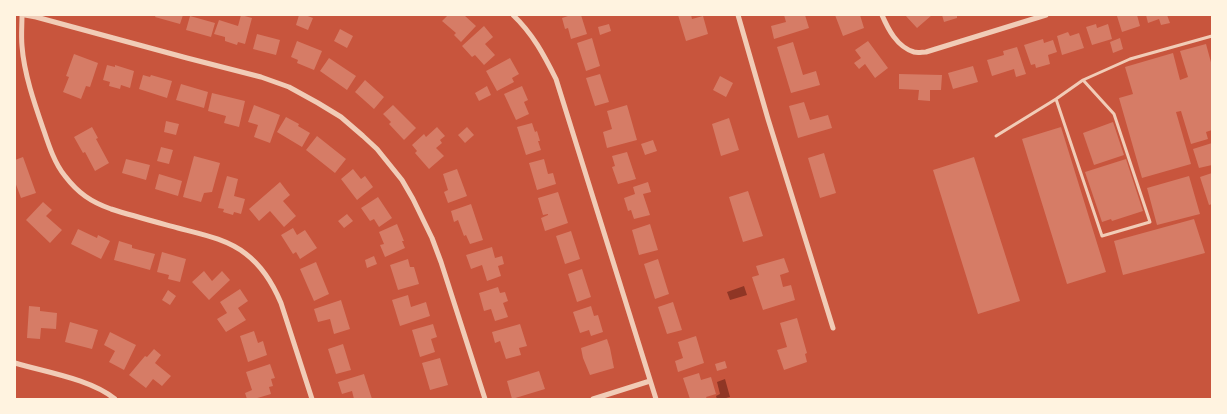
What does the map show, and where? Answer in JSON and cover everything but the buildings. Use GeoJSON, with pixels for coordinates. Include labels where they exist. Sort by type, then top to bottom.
{"type":"FeatureCollection","features":[{"type":"Feature","properties":{"kind":"street"},"geometry":{"type":"LineString","coordinates":[[312,399],[281,303],[275,288],[259,265],[245,253],[209,236],[102,206],[83,195],[64,174],[49,145],[34,101],[22,46],[24,15],[261,77],[289,87],[341,117],[377,148],[386,159],[402,180],[425,224],[441,262],[485,399]]}},
{"type":"Feature","properties":{"kind":"street"},"geometry":{"type":"LineString","coordinates":[[513,15],[541,50],[556,79],[656,399]]}},
{"type":"Feature","properties":{"kind":"street"},"geometry":{"type":"LineString","coordinates":[[738,15],[833,328]]}},
{"type":"Feature","properties":{"kind":"street"},"geometry":{"type":"LineString","coordinates":[[882,15],[887,28],[898,42],[906,49],[916,53],[926,52],[1046,15]]}},
{"type":"Feature","properties":{"kind":"street"},"geometry":{"type":"LineString","coordinates":[[15,363],[88,384],[108,393],[115,399]]}},
{"type":"Feature","properties":{"kind":"street"},"geometry":{"type":"LineString","coordinates":[[593,399],[650,381]]}},
{"type":"Feature","properties":{"kind":"lane"},"geometry":{"type":"LineString","coordinates":[[996,136],[1083,80],[1130,60],[1212,37]]}},
{"type":"Feature","properties":{"kind":"lane"},"geometry":{"type":"LineString","coordinates":[[1056,99],[1102,236],[1150,222],[1114,114],[1083,80]]}},
{"type":"Feature","properties":{"kind":"shaded area"},"geometry":{"type":"Polygon","coordinates":[[[744,286],[747,295],[730,300],[727,292],[744,286]]]}},
{"type":"Feature","properties":{"kind":"shaded area"},"geometry":{"type":"Polygon","coordinates":[[[725,379],[730,397],[717,399],[716,396],[720,394],[717,382],[725,379]]]}}]}
